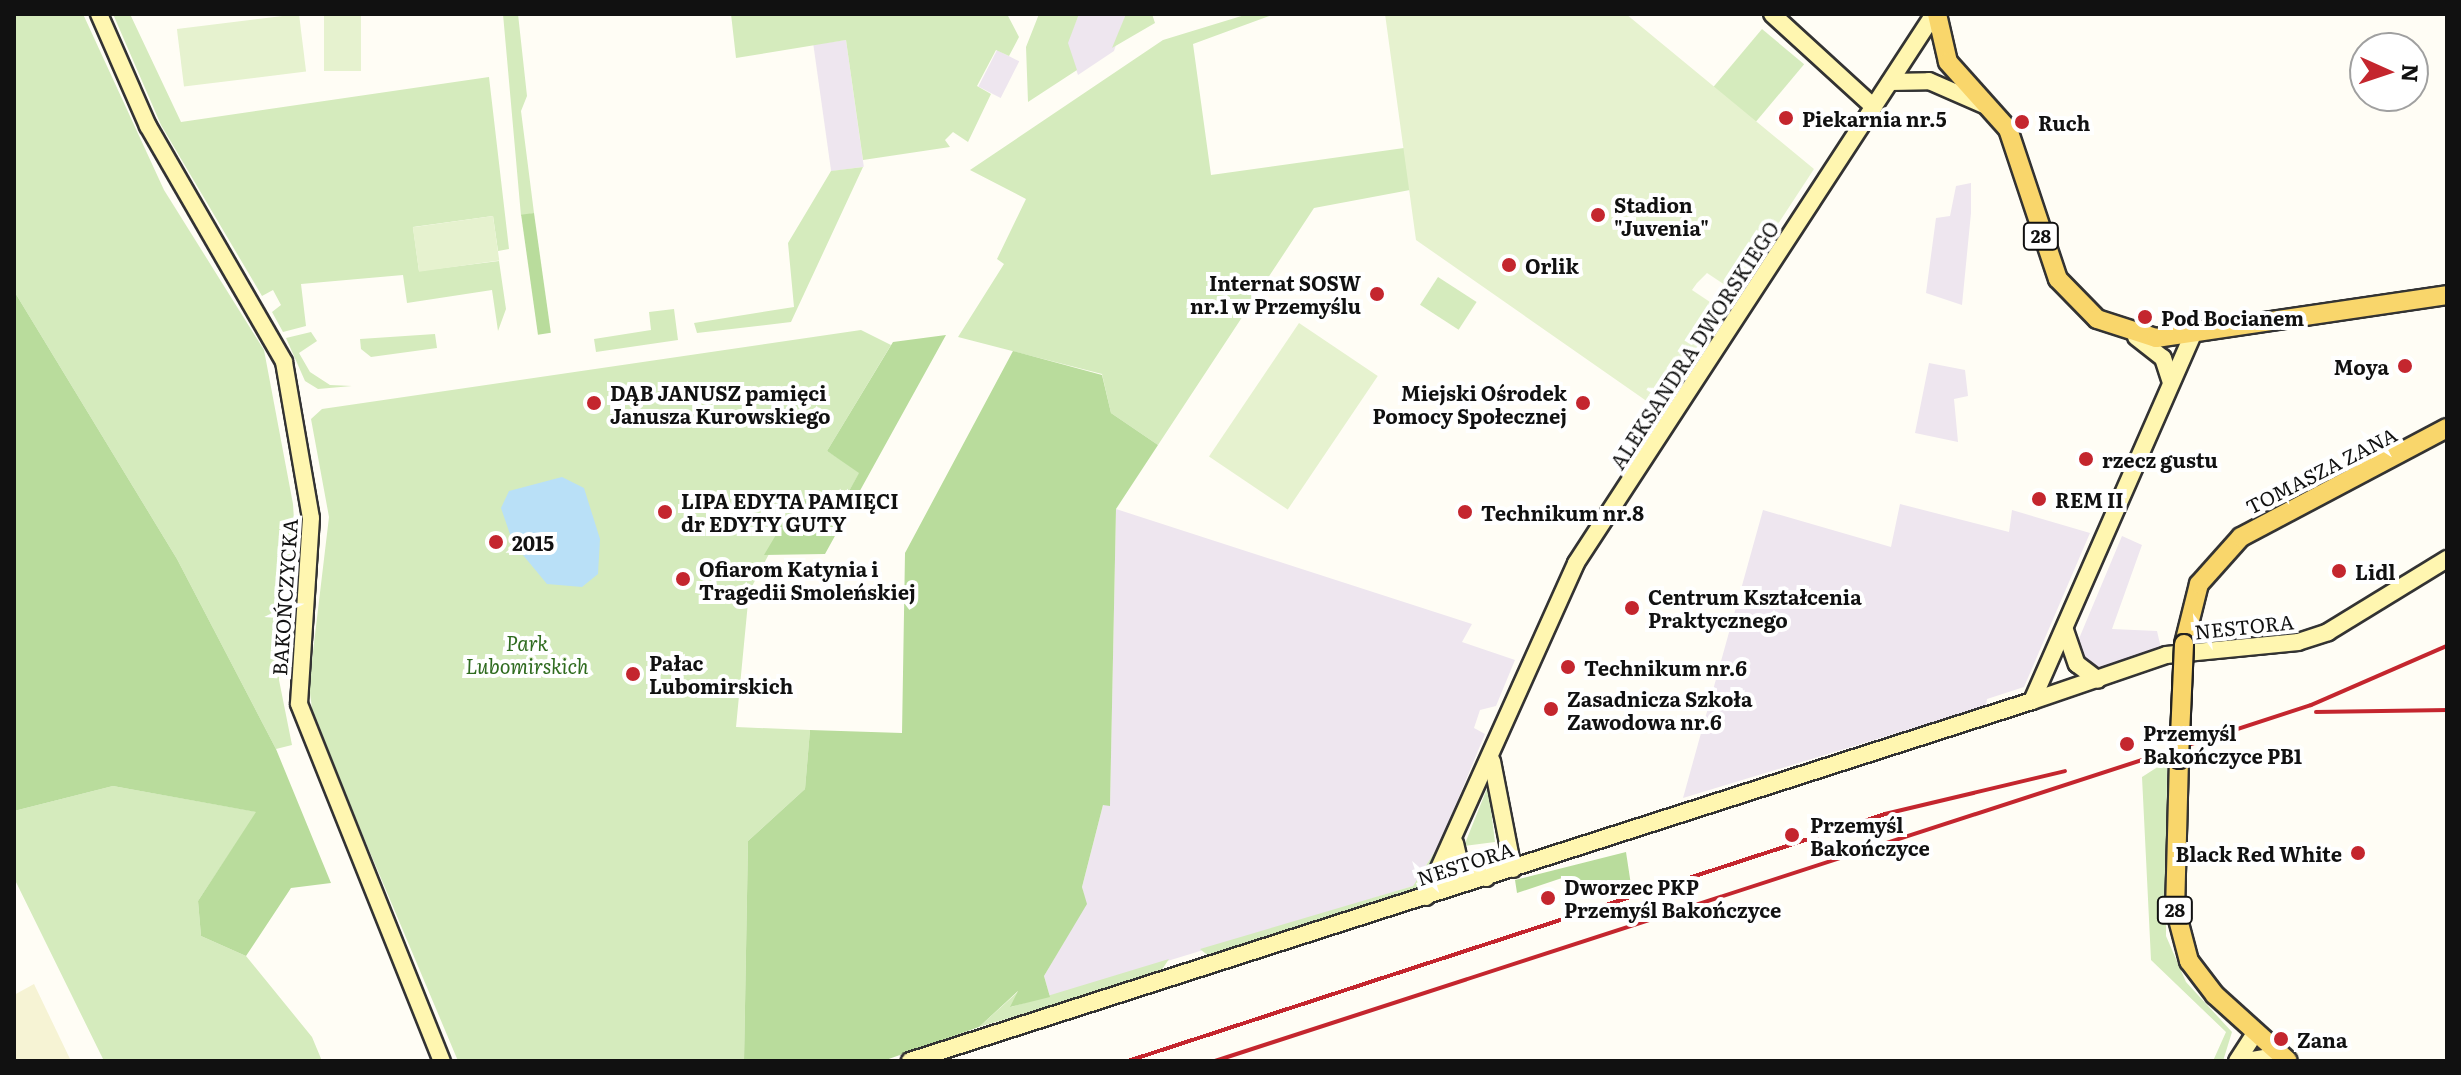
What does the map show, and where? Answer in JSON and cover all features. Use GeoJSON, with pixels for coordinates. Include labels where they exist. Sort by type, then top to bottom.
{"type":"FeatureCollection","features":[{"type":"Feature","properties":{"kind":"main road","name":"28"},"geometry":{"type":"LineString","coordinates":[[1935,14],[1948,62],[2008,129],[2065,293],[2136,337]]}},
{"type":"Feature","properties":{"kind":"main road"},"geometry":{"type":"LineString","coordinates":[[2136,337],[2193,335],[2447,295]]}},
{"type":"Feature","properties":{"kind":"main road","name":"TOMASZA ZANA"},"geometry":{"type":"LineString","coordinates":[[2255,1033],[2200,978],[2178,929],[2179,759],[2184,644],[2199,584],[2241,537],[2447,428]]}},
{"type":"Feature","properties":{"kind":"main road","name":"28"},"geometry":{"type":"LineString","coordinates":[[2255,1033],[2284,1058]]}},
{"type":"Feature","properties":{"kind":"street","name":"BAKOŃCZYCKA"},"geometry":{"type":"LineString","coordinates":[[99,14],[148,126],[284,362],[311,518],[299,704],[442,1061]]}},
{"type":"Feature","properties":{"kind":"street"},"geometry":{"type":"LineString","coordinates":[[1772,14],[1874,107]]}},
{"type":"Feature","properties":{"kind":"street","name":"ALEKSANDRA DWORSKIEGO"},"geometry":{"type":"LineString","coordinates":[[1426,897],[1455,843],[1576,563],[1935,14]]}},
{"type":"Feature","properties":{"kind":"street"},"geometry":{"type":"LineString","coordinates":[[1918,37],[1917,66],[1929,81]]}},
{"type":"Feature","properties":{"kind":"street"},"geometry":{"type":"LineString","coordinates":[[1890,82],[1929,81],[1984,105]]}},
{"type":"Feature","properties":{"kind":"street"},"geometry":{"type":"LineString","coordinates":[[2032,701],[2193,335]]}},
{"type":"Feature","properties":{"kind":"street"},"geometry":{"type":"LineString","coordinates":[[2136,337],[2163,358],[2171,383]]}},
{"type":"Feature","properties":{"kind":"street","name":"NESTORA"},"geometry":{"type":"LineString","coordinates":[[910,1061],[1486,878],[2098,680],[2166,655],[2298,642],[2328,632],[2447,559]]}},
{"type":"Feature","properties":{"kind":"street"},"geometry":{"type":"LineString","coordinates":[[2065,630],[2077,664],[2098,680]]}},
{"type":"Feature","properties":{"kind":"street"},"geometry":{"type":"LineString","coordinates":[[1492,755],[1502,841],[1513,869]]}},
{"type":"Feature","properties":{"kind":"street"},"geometry":{"type":"LineString","coordinates":[[1455,843],[1460,864],[1486,878]]}},
{"type":"Feature","properties":{"kind":"street"},"geometry":{"type":"LineString","coordinates":[[2237,1061],[2255,1033]]}},
{"type":"Feature","properties":{"kind":"street"},"geometry":{"type":"LineString","coordinates":[[2247,1061],[2284,1058]]}},
{"type":"Feature","properties":{"kind":"shaded area"},"geometry":{"type":"Polygon","coordinates":[[[1079,14],[1126,14],[1114,51],[1078,75],[1067,43],[1079,14]]]}},
{"type":"Feature","properties":{"kind":"shaded area"},"geometry":{"type":"Polygon","coordinates":[[[846,40],[864,167],[831,171],[813,45],[846,40]]]}},
{"type":"Feature","properties":{"kind":"shaded area"},"geometry":{"type":"Polygon","coordinates":[[[997,50],[1019,61],[1001,98],[978,87],[997,50]]]}},
{"type":"Feature","properties":{"kind":"shaded area"},"geometry":{"type":"Polygon","coordinates":[[[1971,183],[1962,305],[1926,293],[1936,218],[1950,216],[1956,186],[1971,183]]]}},
{"type":"Feature","properties":{"kind":"shaded area"},"geometry":{"type":"Polygon","coordinates":[[[1929,363],[1965,370],[1968,396],[1954,399],[1958,442],[1915,433],[1929,363]]]}},
{"type":"Feature","properties":{"kind":"shaded area"},"geometry":{"type":"Polygon","coordinates":[[[1900,504],[2009,532],[2012,510],[2090,533],[2024,687],[1987,699],[1986,706],[1683,798],[1763,510],[1891,547],[1900,504]]]}},
{"type":"Feature","properties":{"kind":"shaded area"},"geometry":{"type":"Polygon","coordinates":[[[1116,509],[1472,624],[1462,642],[1515,660],[1496,706],[1480,710],[1474,728],[1485,734],[1439,845],[1413,886],[1050,997],[1044,976],[1086,904],[1082,887],[1103,805],[1110,805],[1116,509]]]}},
{"type":"Feature","properties":{"kind":"shaded area"},"geometry":{"type":"Polygon","coordinates":[[[2122,536],[2142,545],[2112,629],[2157,631],[2161,648],[2103,669],[2086,662],[2078,641],[2122,536]]]}},
{"type":"Feature","properties":{"kind":"shaded area"},"geometry":{"type":"Polygon","coordinates":[[[34,984],[71,1061],[14,1061],[14,995],[34,984]]]}},
{"type":"Feature","properties":{"kind":"green space"},"geometry":{"type":"Polygon","coordinates":[[[14,14],[83,14],[164,190],[264,350],[293,504],[296,552],[283,563],[279,680],[292,745],[276,749],[177,559],[14,291],[14,14]]]}},
{"type":"Feature","properties":{"kind":"green space"},"geometry":{"type":"Polygon","coordinates":[[[113,14],[130,14],[181,122],[489,77],[509,249],[498,251],[493,216],[413,227],[419,271],[499,261],[506,309],[498,331],[492,290],[407,303],[403,275],[301,284],[306,326],[283,332],[272,312],[281,305],[273,290],[262,296],[161,125],[113,14]]]}},
{"type":"Feature","properties":{"kind":"green space"},"geometry":{"type":"Polygon","coordinates":[[[299,14],[306,72],[184,87],[177,29],[299,14]]]}},
{"type":"Feature","properties":{"kind":"green space"},"geometry":{"type":"Polygon","coordinates":[[[324,14],[361,14],[361,71],[324,71],[324,14]]]}},
{"type":"Feature","properties":{"kind":"green space"},"geometry":{"type":"Polygon","coordinates":[[[503,14],[518,14],[527,96],[521,111],[534,213],[521,216],[503,14]]]}},
{"type":"Feature","properties":{"kind":"green space"},"geometry":{"type":"Polygon","coordinates":[[[731,14],[1007,14],[1019,37],[1009,56],[996,50],[977,86],[991,94],[968,142],[953,132],[945,140],[950,147],[863,160],[846,40],[736,58],[731,14]]]}},
{"type":"Feature","properties":{"kind":"green space"},"geometry":{"type":"Polygon","coordinates":[[[1039,14],[1079,14],[1068,43],[1077,70],[1028,102],[1026,47],[1039,14]]]}},
{"type":"Feature","properties":{"kind":"green space"},"geometry":{"type":"Polygon","coordinates":[[[1126,14],[1152,14],[1155,23],[1112,48],[1126,14]]]}},
{"type":"Feature","properties":{"kind":"green space"},"geometry":{"type":"Polygon","coordinates":[[[1248,14],[1275,14],[1193,44],[1211,175],[1404,148],[1410,190],[1314,208],[1158,445],[1111,413],[1102,374],[958,337],[1004,264],[997,259],[1026,199],[970,170],[1163,40],[1248,14]]]}},
{"type":"Feature","properties":{"kind":"green space","name":"Stadion \"Juvenia\""},"geometry":{"type":"Polygon","coordinates":[[[1385,14],[1626,14],[1814,169],[1734,291],[1707,273],[1692,290],[1722,310],[1658,409],[1416,240],[1385,14]]]}},
{"type":"Feature","properties":{"kind":"green space"},"geometry":{"type":"Polygon","coordinates":[[[1762,29],[1804,64],[1755,123],[1713,87],[1762,29]]]}},
{"type":"Feature","properties":{"kind":"green space"},"geometry":{"type":"Polygon","coordinates":[[[863,167],[791,322],[697,333],[694,323],[794,307],[788,243],[831,171],[863,167]]]}},
{"type":"Feature","properties":{"kind":"green space"},"geometry":{"type":"Polygon","coordinates":[[[534,213],[551,333],[538,335],[521,215],[534,213]]]}},
{"type":"Feature","properties":{"kind":"green space"},"geometry":{"type":"Polygon","coordinates":[[[493,216],[499,261],[419,272],[413,227],[493,216]]]}},
{"type":"Feature","properties":{"kind":"green space"},"geometry":{"type":"Polygon","coordinates":[[[1438,277],[1477,302],[1459,330],[1420,305],[1438,277]]]}},
{"type":"Feature","properties":{"kind":"green space"},"geometry":{"type":"Polygon","coordinates":[[[14,291],[177,559],[276,749],[331,883],[291,888],[246,956],[201,936],[198,901],[256,812],[113,786],[14,811],[14,291]]]}},
{"type":"Feature","properties":{"kind":"green space"},"geometry":{"type":"Polygon","coordinates":[[[674,309],[678,340],[596,352],[594,339],[651,330],[649,312],[674,309]]]}},
{"type":"Feature","properties":{"kind":"green space"},"geometry":{"type":"Polygon","coordinates":[[[1299,323],[1378,376],[1288,510],[1209,456],[1299,323]]]}},
{"type":"Feature","properties":{"kind":"green space","name":"Park Lubomirskich"},"geometry":{"type":"Polygon","coordinates":[[[861,330],[891,345],[827,451],[860,472],[832,521],[799,497],[749,592],[736,727],[810,730],[805,789],[748,841],[744,1061],[458,1061],[313,717],[309,685],[329,517],[311,419],[322,409],[861,330]]]}},
{"type":"Feature","properties":{"kind":"green space"},"geometry":{"type":"Polygon","coordinates":[[[311,332],[317,341],[299,353],[310,372],[330,385],[352,386],[318,389],[305,381],[286,338],[311,332]]]}},
{"type":"Feature","properties":{"kind":"green space"},"geometry":{"type":"Polygon","coordinates":[[[435,334],[437,348],[371,357],[361,349],[360,339],[435,334]]]}},
{"type":"Feature","properties":{"kind":"green space"},"geometry":{"type":"Polygon","coordinates":[[[946,335],[825,554],[764,555],[799,496],[833,520],[859,473],[827,451],[893,342],[946,335]]]}},
{"type":"Feature","properties":{"kind":"green space"},"geometry":{"type":"Polygon","coordinates":[[[1013,351],[1102,375],[1111,413],[1158,445],[1116,509],[1110,806],[1103,805],[1082,887],[1087,904],[1044,976],[1050,997],[1010,1007],[1018,991],[979,1027],[883,1061],[744,1061],[748,841],[805,789],[810,730],[902,733],[905,553],[1013,351]]]}},
{"type":"Feature","properties":{"kind":"green space"},"geometry":{"type":"Polygon","coordinates":[[[2167,761],[2166,936],[2186,982],[2232,1032],[2223,1061],[2213,1061],[2226,1032],[2151,960],[2142,777],[2167,761]]]}},
{"type":"Feature","properties":{"kind":"green space"},"geometry":{"type":"Polygon","coordinates":[[[113,786],[257,812],[198,901],[201,936],[246,956],[312,1037],[322,1061],[104,1061],[14,878],[14,811],[113,786]]]}},
{"type":"Feature","properties":{"kind":"green space"},"geometry":{"type":"Polygon","coordinates":[[[1488,786],[1495,842],[1464,846],[1488,786]]]}},
{"type":"Feature","properties":{"kind":"green space"},"geometry":{"type":"Polygon","coordinates":[[[1439,845],[1417,890],[1211,958],[1200,949],[1413,886],[1439,845]]]}},
{"type":"Feature","properties":{"kind":"green space"},"geometry":{"type":"Polygon","coordinates":[[[1626,852],[1631,885],[1603,894],[1565,877],[1517,893],[1515,880],[1626,852]]]}},
{"type":"Feature","properties":{"kind":"green space"},"geometry":{"type":"Polygon","coordinates":[[[1169,959],[1159,974],[979,1027],[1021,989],[1011,1007],[1169,959]]]}},
{"type":"Feature","properties":{"kind":"water"},"geometry":{"type":"Polygon","coordinates":[[[562,477],[584,488],[600,539],[598,574],[582,587],[547,584],[513,543],[501,508],[509,491],[562,477]]]}},
{"type":"Feature","properties":{"kind":"railway"},"geometry":{"type":"LineString","coordinates":[[1215,1061],[2311,705],[2447,646]]}},
{"type":"Feature","properties":{"kind":"railway"},"geometry":{"type":"LineString","coordinates":[[2316,712],[2447,710]]}},
{"type":"Feature","properties":{"kind":"railway"},"geometry":{"type":"LineString","coordinates":[[1128,1061],[1885,814],[2065,771]]}},
{"type":"Feature","properties":{"kind":"place","name":"Piekarnia nr.5"},"geometry":{"type":"Point","coordinates":[1786,118]}},
{"type":"Feature","properties":{"kind":"place","name":"Ruch"},"geometry":{"type":"Point","coordinates":[2022,122]}},
{"type":"Feature","properties":{"kind":"place","name":"Stadion \"Juvenia\""},"geometry":{"type":"Point","coordinates":[1598,215]}},
{"type":"Feature","properties":{"kind":"place","name":"Orlik"},"geometry":{"type":"Point","coordinates":[1509,265]}},
{"type":"Feature","properties":{"kind":"place","name":"Internat SOSW nr.1 w Przemyślu"},"geometry":{"type":"Point","coordinates":[1377,294]}},
{"type":"Feature","properties":{"kind":"place","name":"Pod Bocianem"},"geometry":{"type":"Point","coordinates":[2145,317]}},
{"type":"Feature","properties":{"kind":"place","name":"Moya"},"geometry":{"type":"Point","coordinates":[2405,366]}},
{"type":"Feature","properties":{"kind":"place","name":"DĄB JANUSZ pamięci Janusza Kurowskiego"},"geometry":{"type":"Point","coordinates":[594,403]}},
{"type":"Feature","properties":{"kind":"place","name":"Miejski Ośrodek Pomocy Społecznej"},"geometry":{"type":"Point","coordinates":[1583,403]}},
{"type":"Feature","properties":{"kind":"place","name":"rzecz gustu"},"geometry":{"type":"Point","coordinates":[2086,459]}},
{"type":"Feature","properties":{"kind":"place","name":"REM II"},"geometry":{"type":"Point","coordinates":[2039,499]}},
{"type":"Feature","properties":{"kind":"place","name":"LIPA EDYTA PAMIĘCI dr EDYTY GUTY"},"geometry":{"type":"Point","coordinates":[665,512]}},
{"type":"Feature","properties":{"kind":"place","name":"Technikum nr.8"},"geometry":{"type":"Point","coordinates":[1465,512]}},
{"type":"Feature","properties":{"kind":"place","name":"2015"},"geometry":{"type":"Point","coordinates":[496,542]}},
{"type":"Feature","properties":{"kind":"place","name":"Lidl"},"geometry":{"type":"Point","coordinates":[2339,571]}},
{"type":"Feature","properties":{"kind":"place","name":"Ofiarom Katynia i Tragedii Smoleńskiej"},"geometry":{"type":"Point","coordinates":[683,579]}},
{"type":"Feature","properties":{"kind":"place","name":"Centrum Kształcenia Praktycznego"},"geometry":{"type":"Point","coordinates":[1632,608]}},
{"type":"Feature","properties":{"kind":"place","name":"Technikum nr.6"},"geometry":{"type":"Point","coordinates":[1568,667]}},
{"type":"Feature","properties":{"kind":"place","name":"Pałac Lubomirskich"},"geometry":{"type":"Point","coordinates":[633,674]}},
{"type":"Feature","properties":{"kind":"place","name":"Zasadnicza Szkoła Zawodowa nr.6"},"geometry":{"type":"Point","coordinates":[1551,709]}},
{"type":"Feature","properties":{"kind":"place","name":"Przemyśl Bakończyce PB1"},"geometry":{"type":"Point","coordinates":[2127,744]}},
{"type":"Feature","properties":{"kind":"place","name":"Przemyśl Bakończyce"},"geometry":{"type":"Point","coordinates":[1792,835]}},
{"type":"Feature","properties":{"kind":"place","name":"Black Red White"},"geometry":{"type":"Point","coordinates":[2358,853]}},
{"type":"Feature","properties":{"kind":"place","name":"Dworzec PKP Przemyśl Bakończyce"},"geometry":{"type":"Point","coordinates":[1548,898]}},
{"type":"Feature","properties":{"kind":"place","name":"Zana"},"geometry":{"type":"Point","coordinates":[2281,1039]}}]}
